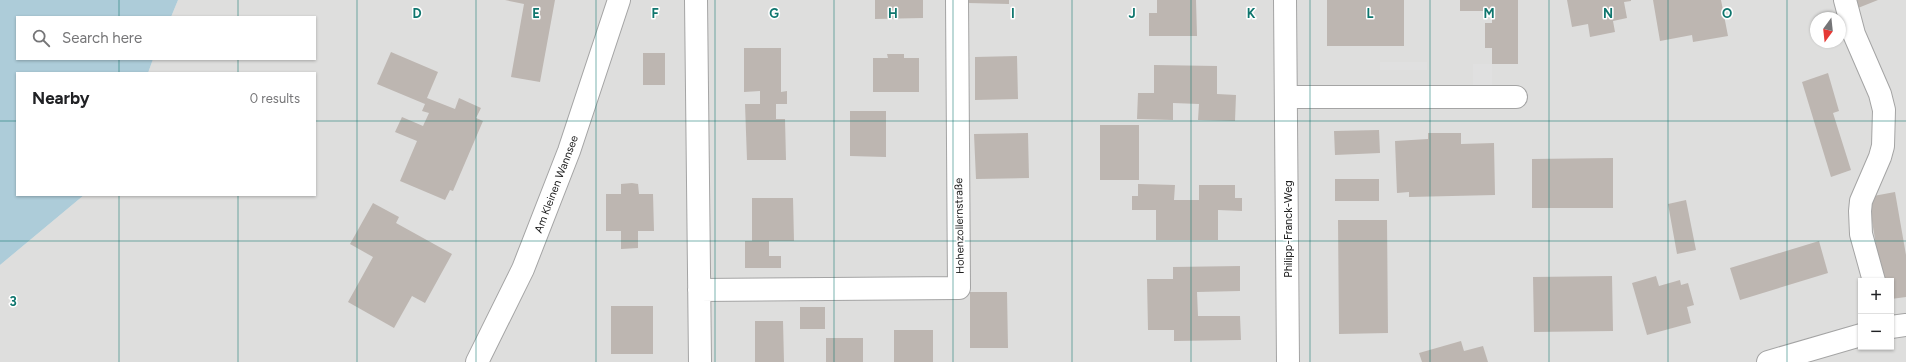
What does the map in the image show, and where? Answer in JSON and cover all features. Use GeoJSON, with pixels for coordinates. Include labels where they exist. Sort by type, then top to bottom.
{"type":"FeatureCollection","features":[{"type":"Feature","properties":{"kind":"street","name":"Am Kleinen Wannsee"},"geometry":{"type":"LineString","coordinates":[[477,362],[523,269],[538,232],[569,151],[619,0]]}},
{"type":"Feature","properties":{"kind":"street"},"geometry":{"type":"LineString","coordinates":[[696,0],[700,362]]}},
{"type":"Feature","properties":{"kind":"street","name":"Hohenzollernstraße"},"geometry":{"type":"LineString","coordinates":[[700,290],[959,288],[957,0]]}},
{"type":"Feature","properties":{"kind":"street","name":"Philipp-Franck-Weg"},"geometry":{"type":"LineString","coordinates":[[1285,0],[1288,362]]}},
{"type":"Feature","properties":{"kind":"street"},"geometry":{"type":"LineString","coordinates":[[1845,0],[1854,34],[1880,94],[1884,110],[1884,135],[1880,158],[1861,201],[1860,211],[1861,234],[1873,278]]}},
{"type":"Feature","properties":{"kind":"street"},"geometry":{"type":"LineString","coordinates":[[1286,97],[1516,97]]}},
{"type":"Feature","properties":{"kind":"street"},"geometry":{"type":"LineString","coordinates":[[1894,327],[1906,325]]}},
{"type":"Feature","properties":{"kind":"street"},"geometry":{"type":"LineString","coordinates":[[1768,362],[1858,336]]}},
{"type":"Feature","properties":{"kind":"shaded area"},"geometry":{"type":"Polygon","coordinates":[[[178,0],[1906,0],[1906,362],[0,362],[0,265],[83,196],[316,196],[316,72],[148,72],[153,60],[316,60],[316,16],[171,16],[178,0]]]}},
{"type":"Feature","properties":{"kind":"shaded area"},"geometry":{"type":"Polygon","coordinates":[[[1380,62],[1427,62],[1427,70],[1380,70],[1380,62]]]}},
{"type":"Feature","properties":{"kind":"shaded area"},"geometry":{"type":"Polygon","coordinates":[[[1473,64],[1492,64],[1492,93],[1473,92],[1473,64]]]}},
{"type":"Feature","properties":{"kind":"water"},"geometry":{"type":"Polygon","coordinates":[[[0,0],[178,0],[171,16],[16,16],[16,60],[153,60],[148,72],[16,72],[16,196],[83,196],[0,265],[0,0]]]}},
{"type":"Feature","properties":{"kind":"building"},"geometry":{"type":"Polygon","coordinates":[[[505,0],[555,0],[540,82],[511,77],[524,4],[505,0]]]}},
{"type":"Feature","properties":{"kind":"building"},"geometry":{"type":"Polygon","coordinates":[[[875,0],[923,0],[923,18],[875,19],[875,0]]]}},
{"type":"Feature","properties":{"kind":"building"},"geometry":{"type":"Polygon","coordinates":[[[968,0],[1009,0],[1009,4],[968,3],[968,0]]]}},
{"type":"Feature","properties":{"kind":"building"},"geometry":{"type":"Polygon","coordinates":[[[1157,0],[1196,0],[1197,36],[1149,36],[1149,13],[1157,13],[1157,0]]]}},
{"type":"Feature","properties":{"kind":"building"},"geometry":{"type":"Polygon","coordinates":[[[1327,0],[1404,0],[1404,46],[1327,46],[1327,0]]]}},
{"type":"Feature","properties":{"kind":"building"},"geometry":{"type":"Polygon","coordinates":[[[1460,0],[1518,0],[1518,64],[1492,64],[1492,48],[1485,48],[1485,23],[1492,23],[1492,11],[1460,11],[1460,0]]]}},
{"type":"Feature","properties":{"kind":"building"},"geometry":{"type":"Polygon","coordinates":[[[1567,0],[1631,1],[1624,2],[1627,18],[1613,21],[1615,32],[1590,37],[1588,24],[1572,27],[1567,0]]]}},
{"type":"Feature","properties":{"kind":"building"},"geometry":{"type":"Polygon","coordinates":[[[1653,0],[1721,0],[1728,36],[1693,42],[1692,35],[1660,41],[1653,0]]]}},
{"type":"Feature","properties":{"kind":"building"},"geometry":{"type":"Polygon","coordinates":[[[1855,0],[1878,0],[1858,8],[1855,0]]]}},
{"type":"Feature","properties":{"kind":"building"},"geometry":{"type":"Polygon","coordinates":[[[744,48],[781,48],[781,92],[787,91],[787,104],[776,104],[776,119],[785,119],[786,160],[747,160],[745,104],[760,104],[760,91],[744,92],[744,48]]]}},
{"type":"Feature","properties":{"kind":"building"},"geometry":{"type":"Polygon","coordinates":[[[391,52],[438,72],[427,98],[455,109],[459,98],[481,108],[476,118],[483,121],[453,191],[450,190],[445,200],[400,181],[417,141],[395,132],[402,117],[423,126],[429,113],[422,111],[425,104],[377,84],[391,52]]]}},
{"type":"Feature","properties":{"kind":"building"},"geometry":{"type":"Polygon","coordinates":[[[643,53],[665,53],[665,85],[643,85],[643,53]]]}},
{"type":"Feature","properties":{"kind":"building"},"geometry":{"type":"Polygon","coordinates":[[[887,54],[904,54],[904,58],[919,58],[919,92],[873,92],[873,58],[888,58],[887,54]]]}},
{"type":"Feature","properties":{"kind":"building"},"geometry":{"type":"Polygon","coordinates":[[[1017,56],[1018,99],[975,100],[975,57],[1017,56]]]}},
{"type":"Feature","properties":{"kind":"building"},"geometry":{"type":"Polygon","coordinates":[[[1154,65],[1217,66],[1217,94],[1236,95],[1235,121],[1198,120],[1199,104],[1173,103],[1173,120],[1137,119],[1138,93],[1154,93],[1154,65]]]}},
{"type":"Feature","properties":{"kind":"building"},"geometry":{"type":"Polygon","coordinates":[[[1828,73],[1839,111],[1833,113],[1851,170],[1831,177],[1802,82],[1828,73]]]}},
{"type":"Feature","properties":{"kind":"building"},"geometry":{"type":"Polygon","coordinates":[[[850,111],[886,111],[886,157],[850,156],[850,111]]]}},
{"type":"Feature","properties":{"kind":"building"},"geometry":{"type":"Polygon","coordinates":[[[1100,125],[1139,125],[1139,180],[1100,180],[1100,125]]]}},
{"type":"Feature","properties":{"kind":"building"},"geometry":{"type":"Polygon","coordinates":[[[1379,130],[1380,153],[1335,155],[1334,131],[1379,130]]]}},
{"type":"Feature","properties":{"kind":"building"},"geometry":{"type":"Polygon","coordinates":[[[1028,133],[1029,178],[976,179],[974,134],[1028,133]]]}},
{"type":"Feature","properties":{"kind":"building"},"geometry":{"type":"Polygon","coordinates":[[[1428,133],[1461,133],[1461,144],[1494,143],[1495,195],[1409,197],[1409,192],[1397,193],[1395,141],[1428,139],[1428,133]]]}},
{"type":"Feature","properties":{"kind":"building"},"geometry":{"type":"Polygon","coordinates":[[[1613,158],[1613,208],[1532,208],[1532,159],[1613,158]]]}},
{"type":"Feature","properties":{"kind":"building"},"geometry":{"type":"Polygon","coordinates":[[[1335,179],[1379,179],[1379,201],[1335,201],[1335,179]]]}},
{"type":"Feature","properties":{"kind":"building"},"geometry":{"type":"Polygon","coordinates":[[[621,184],[638,184],[639,194],[653,194],[654,231],[638,231],[638,248],[621,249],[621,231],[606,231],[606,194],[621,194],[621,184]]]}},
{"type":"Feature","properties":{"kind":"building"},"geometry":{"type":"Polygon","coordinates":[[[1138,184],[1175,185],[1174,200],[1199,200],[1199,185],[1235,185],[1235,198],[1242,198],[1242,211],[1218,210],[1218,240],[1156,240],[1156,210],[1132,210],[1132,196],[1138,196],[1138,184]]]}},
{"type":"Feature","properties":{"kind":"building"},"geometry":{"type":"Polygon","coordinates":[[[1895,192],[1906,255],[1906,297],[1894,299],[1894,278],[1882,278],[1868,197],[1895,192]]]}},
{"type":"Feature","properties":{"kind":"building"},"geometry":{"type":"Polygon","coordinates":[[[752,198],[793,198],[794,241],[769,241],[769,256],[781,256],[781,268],[745,268],[745,241],[752,241],[752,198]]]}},
{"type":"Feature","properties":{"kind":"building"},"geometry":{"type":"Polygon","coordinates":[[[1686,200],[1696,250],[1677,254],[1668,204],[1686,200]]]}},
{"type":"Feature","properties":{"kind":"building"},"geometry":{"type":"Polygon","coordinates":[[[373,203],[399,217],[396,223],[452,254],[425,303],[412,296],[394,328],[348,302],[373,257],[350,244],[373,203]]]}},
{"type":"Feature","properties":{"kind":"building"},"geometry":{"type":"Polygon","coordinates":[[[1338,220],[1387,220],[1388,333],[1339,334],[1338,220]]]}},
{"type":"Feature","properties":{"kind":"building"},"geometry":{"type":"Polygon","coordinates":[[[1819,241],[1828,273],[1740,300],[1730,268],[1819,241]]]}},
{"type":"Feature","properties":{"kind":"building"},"geometry":{"type":"Polygon","coordinates":[[[1240,266],[1240,291],[1197,292],[1198,316],[1240,316],[1241,340],[1174,341],[1174,330],[1148,330],[1147,279],[1173,279],[1173,267],[1240,266]]]}},
{"type":"Feature","properties":{"kind":"building"},"geometry":{"type":"Polygon","coordinates":[[[1612,276],[1613,331],[1534,332],[1533,277],[1612,276]]]}},
{"type":"Feature","properties":{"kind":"building"},"geometry":{"type":"Polygon","coordinates":[[[1656,276],[1659,286],[1680,280],[1681,285],[1688,283],[1694,305],[1687,307],[1691,323],[1647,335],[1632,283],[1656,276]]]}},
{"type":"Feature","properties":{"kind":"building"},"geometry":{"type":"Polygon","coordinates":[[[970,292],[1007,292],[1008,348],[970,348],[970,292]]]}},
{"type":"Feature","properties":{"kind":"building"},"geometry":{"type":"Polygon","coordinates":[[[611,306],[653,306],[653,354],[611,354],[611,306]]]}},
{"type":"Feature","properties":{"kind":"building"},"geometry":{"type":"Polygon","coordinates":[[[800,307],[825,307],[825,329],[800,329],[800,307]]]}},
{"type":"Feature","properties":{"kind":"building"},"geometry":{"type":"Polygon","coordinates":[[[755,321],[783,321],[784,362],[755,362],[755,321]]]}},
{"type":"Feature","properties":{"kind":"building"},"geometry":{"type":"Polygon","coordinates":[[[894,330],[933,330],[933,362],[894,362],[894,330]]]}},
{"type":"Feature","properties":{"kind":"building"},"geometry":{"type":"Polygon","coordinates":[[[826,338],[863,338],[863,362],[826,362],[826,338]]]}},
{"type":"Feature","properties":{"kind":"building"},"geometry":{"type":"Polygon","coordinates":[[[1461,341],[1464,351],[1483,346],[1488,362],[1422,362],[1419,353],[1461,341]]]}}]}
